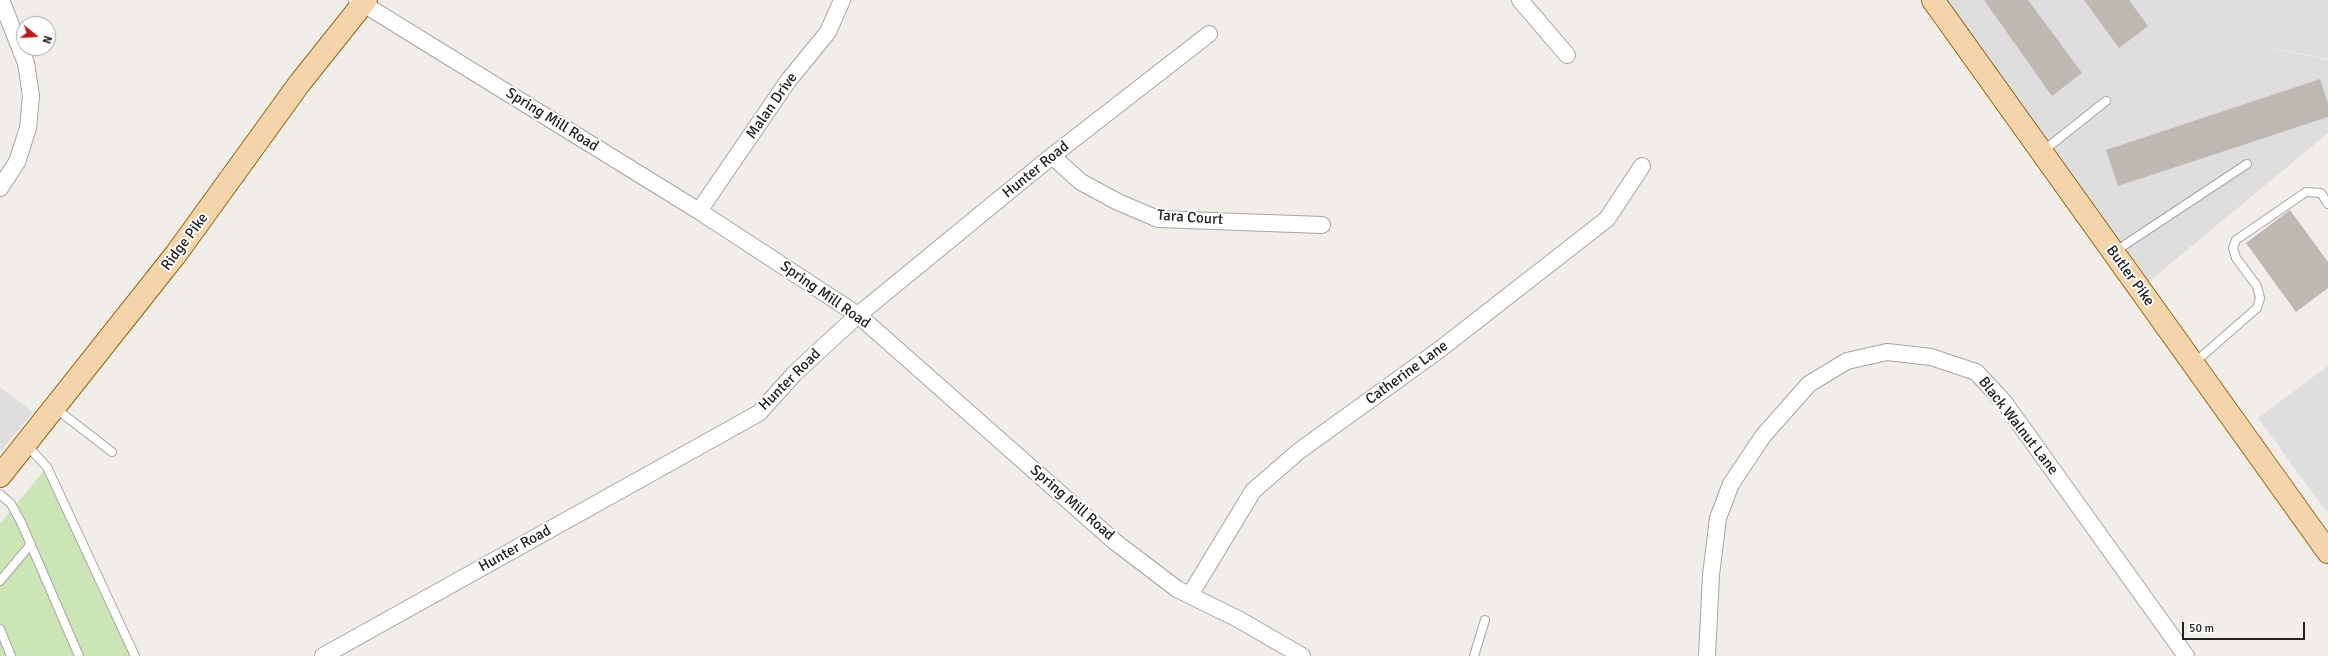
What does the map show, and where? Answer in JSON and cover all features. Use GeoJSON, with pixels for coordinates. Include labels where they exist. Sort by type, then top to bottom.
{"type":"FeatureCollection","features":[{"type":"Feature","properties":{"kind":"main road","name":"Butler Pike"},"geometry":{"type":"LineString","coordinates":[[1933,0],[2327,549]]}},
{"type":"Feature","properties":{"kind":"main road","name":"Ridge Pike"},"geometry":{"type":"LineString","coordinates":[[0,476],[176,254],[299,84],[362,1]]}},
{"type":"Feature","properties":{"kind":"street"},"geometry":{"type":"LineString","coordinates":[[0,188],[17,162],[28,128],[31,96],[26,63],[1,0]]}},
{"type":"Feature","properties":{"kind":"street","name":"Malan Drive"},"geometry":{"type":"LineString","coordinates":[[699,211],[788,81],[828,32],[842,0]]}},
{"type":"Feature","properties":{"kind":"street"},"geometry":{"type":"LineString","coordinates":[[1520,0],[1567,55]]}},
{"type":"Feature","properties":{"kind":"street","name":"Spring Mill Road"},"geometry":{"type":"LineString","coordinates":[[362,1],[699,211],[858,315],[1114,540],[1177,589],[1238,619],[1302,656]]}},
{"type":"Feature","properties":{"kind":"street","name":"Hunter Road"},"geometry":{"type":"LineString","coordinates":[[323,656],[759,413],[795,373],[858,315],[1052,156],[1208,34]]}},
{"type":"Feature","properties":{"kind":"street","name":"Tara Court"},"geometry":{"type":"LineString","coordinates":[[1052,156],[1081,182],[1118,202],[1158,219],[1322,225]]}},
{"type":"Feature","properties":{"kind":"street","name":"Catherine Lane"},"geometry":{"type":"LineString","coordinates":[[1190,596],[1253,491],[1299,451],[1439,350],[1607,219],[1642,166]]}},
{"type":"Feature","properties":{"kind":"street","name":"Black Walnut Lane"},"geometry":{"type":"LineString","coordinates":[[1707,656],[1711,575],[1718,518],[1731,484],[1763,436],[1809,384],[1847,361],[1887,352],[1931,357],[1976,372],[2004,402],[2186,656]]}},
{"type":"Feature","properties":{"kind":"lane"},"geometry":{"type":"LineString","coordinates":[[2042,152],[2106,101]]}},
{"type":"Feature","properties":{"kind":"lane"},"geometry":{"type":"LineString","coordinates":[[2113,252],[2246,164]]}},
{"type":"Feature","properties":{"kind":"lane"},"geometry":{"type":"LineString","coordinates":[[2193,364],[2258,308],[2260,298],[2257,286],[2236,258],[2233,248],[2236,240],[2306,192],[2321,193],[2328,204]]}},
{"type":"Feature","properties":{"kind":"lane"},"geometry":{"type":"LineString","coordinates":[[54,408],[112,452]]}},
{"type":"Feature","properties":{"kind":"lane"},"geometry":{"type":"LineString","coordinates":[[25,444],[47,467],[135,656]]}},
{"type":"Feature","properties":{"kind":"lane"},"geometry":{"type":"LineString","coordinates":[[0,494],[11,504],[31,544],[79,656]]}},
{"type":"Feature","properties":{"kind":"lane"},"geometry":{"type":"LineString","coordinates":[[0,581],[31,544]]}},
{"type":"Feature","properties":{"kind":"lane"},"geometry":{"type":"LineString","coordinates":[[1474,656],[1485,620]]}},
{"type":"Feature","properties":{"kind":"lane"},"geometry":{"type":"LineString","coordinates":[[0,629],[11,656]]}},
{"type":"Feature","properties":{"kind":"shaded area"},"geometry":{"type":"Polygon","coordinates":[[[1931,0],[2328,0],[2328,59],[2240,42],[2328,60],[2328,133],[2140,289],[1931,0]]]}},
{"type":"Feature","properties":{"kind":"shaded area"},"geometry":{"type":"Polygon","coordinates":[[[2328,366],[2328,514],[2258,418],[2328,366]]]}},
{"type":"Feature","properties":{"kind":"shaded area"},"geometry":{"type":"Polygon","coordinates":[[[0,387],[33,412],[0,452],[0,387]]]}},
{"type":"Feature","properties":{"kind":"green space"},"geometry":{"type":"Polygon","coordinates":[[[47,467],[135,656],[0,656],[0,524],[47,467]]]}},
{"type":"Feature","properties":{"kind":"building"},"geometry":{"type":"Polygon","coordinates":[[[1984,0],[2028,0],[2082,73],[2052,96],[1984,0]]]}},
{"type":"Feature","properties":{"kind":"building"},"geometry":{"type":"Polygon","coordinates":[[[2084,0],[2129,0],[2148,26],[2119,48],[2084,0]]]}},
{"type":"Feature","properties":{"kind":"building"},"geometry":{"type":"Polygon","coordinates":[[[2320,79],[2328,103],[2328,117],[2118,186],[2106,150],[2320,79]]]}},
{"type":"Feature","properties":{"kind":"building"},"geometry":{"type":"Polygon","coordinates":[[[2290,210],[2328,262],[2328,288],[2296,312],[2246,243],[2290,210]]]}}]}
